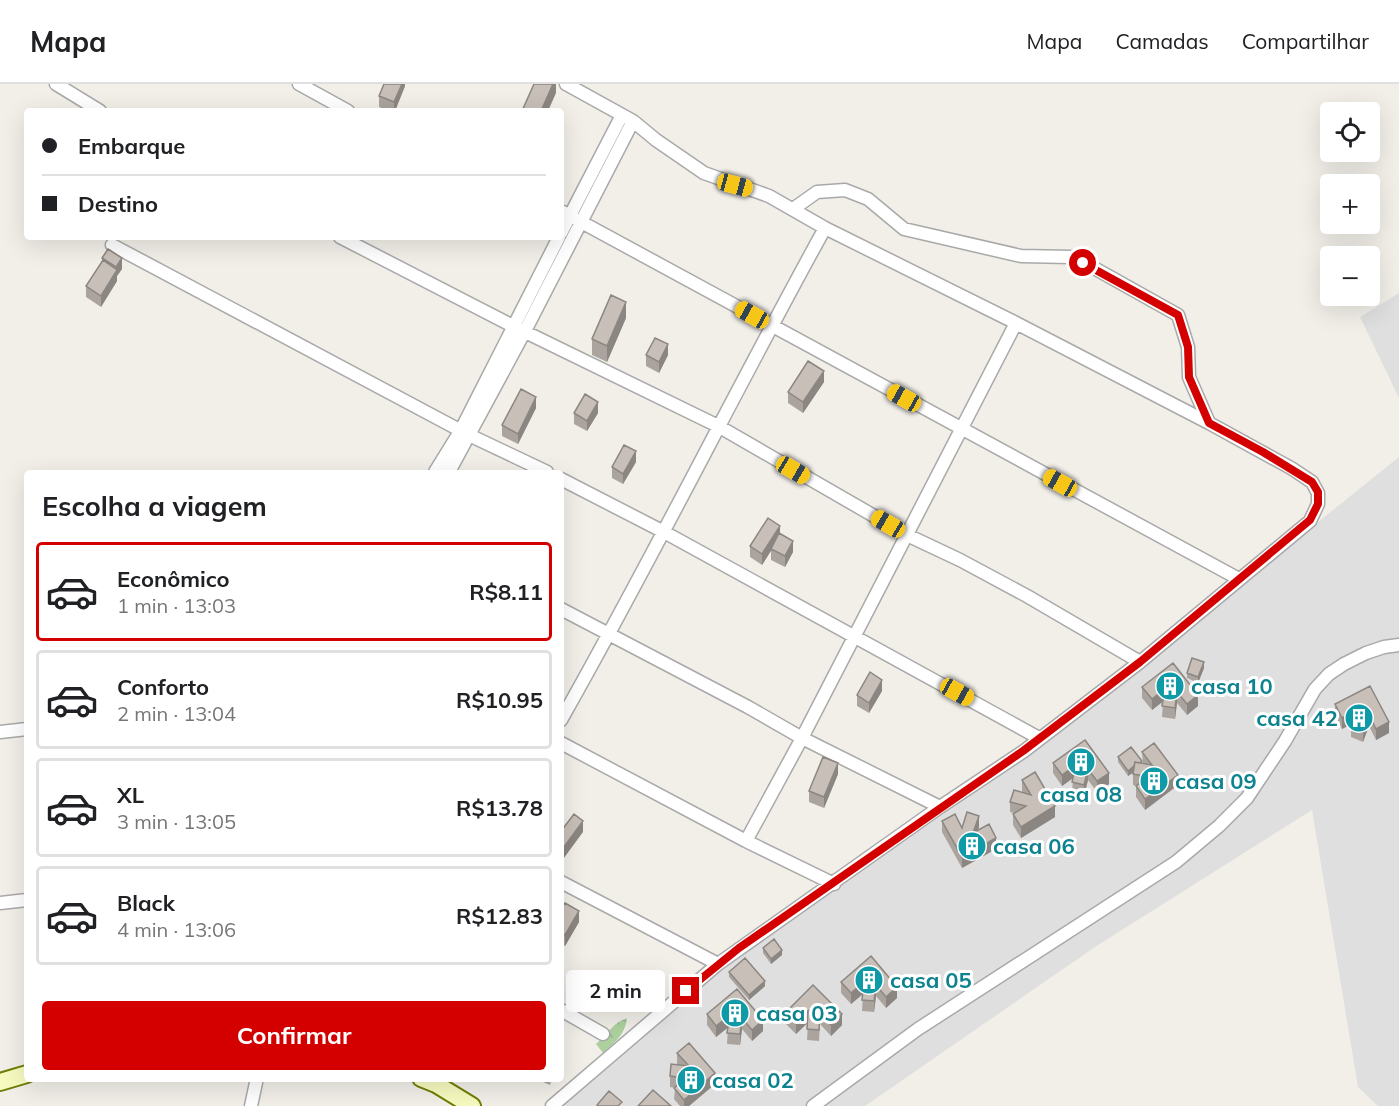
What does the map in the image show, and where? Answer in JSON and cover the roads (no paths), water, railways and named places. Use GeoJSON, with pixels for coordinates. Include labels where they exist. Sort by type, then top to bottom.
{"type":"FeatureCollection","features":[{"type":"Feature","properties":{"kind":"main road"},"geometry":{"type":"LineString","coordinates":[[0,1082],[24,1075]]}},
{"type":"Feature","properties":{"kind":"main road"},"geometry":{"type":"LineString","coordinates":[[431,1082],[472,1106]]}},
{"type":"Feature","properties":{"kind":"street"},"geometry":{"type":"LineString","coordinates":[[56,84],[95,108]]}},
{"type":"Feature","properties":{"kind":"street"},"geometry":{"type":"LineString","coordinates":[[299,84],[343,108]]}},
{"type":"Feature","properties":{"kind":"street"},"geometry":{"type":"LineString","coordinates":[[552,1106],[718,964],[1023,751],[1140,662],[1310,520],[1318,504],[1318,492],[1312,482],[1292,468],[1016,323],[825,228],[769,196],[704,173],[627,118],[566,84]]}},
{"type":"Feature","properties":{"kind":"street"},"geometry":{"type":"LineString","coordinates":[[564,231],[627,118]]}},
{"type":"Feature","properties":{"kind":"street"},"geometry":{"type":"LineString","coordinates":[[793,210],[817,192],[845,190],[868,200],[904,229],[1021,256],[1071,257],[1094,268],[1178,315],[1188,347],[1189,377],[1209,423]]}},
{"type":"Feature","properties":{"kind":"street"},"geometry":{"type":"LineString","coordinates":[[571,216],[1239,579]]}},
{"type":"Feature","properties":{"kind":"street"},"geometry":{"type":"LineString","coordinates":[[564,715],[610,634],[718,426],[825,228]]}},
{"type":"Feature","properties":{"kind":"street"},"geometry":{"type":"LineString","coordinates":[[346,240],[519,329],[718,426],[907,535],[1017,590],[1140,662]]}},
{"type":"Feature","properties":{"kind":"street"},"geometry":{"type":"LineString","coordinates":[[519,329],[558,240]]}},
{"type":"Feature","properties":{"kind":"street"},"geometry":{"type":"LineString","coordinates":[[449,470],[465,433],[519,329],[560,240]]}},
{"type":"Feature","properties":{"kind":"street"},"geometry":{"type":"LineString","coordinates":[[112,245],[465,433],[543,470]]}},
{"type":"Feature","properties":{"kind":"street"},"geometry":{"type":"LineString","coordinates":[[746,841],[802,738],[1016,323]]}},
{"type":"Feature","properties":{"kind":"street"},"geometry":{"type":"LineString","coordinates":[[437,470],[465,433]]}},
{"type":"Feature","properties":{"kind":"street"},"geometry":{"type":"LineString","coordinates":[[564,481],[664,532],[1040,738]]}},
{"type":"Feature","properties":{"kind":"street"},"geometry":{"type":"LineString","coordinates":[[564,611],[748,707],[802,738],[940,807]]}},
{"type":"Feature","properties":{"kind":"street"},"geometry":{"type":"LineString","coordinates":[[813,1106],[918,1029],[1176,862],[1219,826],[1246,798],[1285,741],[1315,688],[1329,674],[1366,653],[1383,647],[1399,645]]}},
{"type":"Feature","properties":{"kind":"street"},"geometry":{"type":"LineString","coordinates":[[0,732],[24,729]]}},
{"type":"Feature","properties":{"kind":"street"},"geometry":{"type":"LineString","coordinates":[[564,745],[746,841],[834,884]]}},
{"type":"Feature","properties":{"kind":"street"},"geometry":{"type":"LineString","coordinates":[[564,884],[718,964]]}},
{"type":"Feature","properties":{"kind":"street"},"geometry":{"type":"LineString","coordinates":[[0,903],[24,900]]}},
{"type":"Feature","properties":{"kind":"street"},"geometry":{"type":"LineString","coordinates":[[564,1012],[603,1034]]}},
{"type":"Feature","properties":{"kind":"street"},"geometry":{"type":"LineString","coordinates":[[251,1106],[256,1082]]}},
{"type":"Feature","properties":{"kind":"place","name":"casa 10"},"geometry":{"type":"Point","coordinates":[1170,686]}},
{"type":"Feature","properties":{"kind":"place","name":"casa 42"},"geometry":{"type":"Point","coordinates":[1359,718]}},
{"type":"Feature","properties":{"kind":"place","name":"casa 08"},"geometry":{"type":"Point","coordinates":[1081,762]}},
{"type":"Feature","properties":{"kind":"place","name":"casa 09"},"geometry":{"type":"Point","coordinates":[1154,781]}},
{"type":"Feature","properties":{"kind":"place","name":"casa 06"},"geometry":{"type":"Point","coordinates":[972,846]}},
{"type":"Feature","properties":{"kind":"place","name":"casa 05"},"geometry":{"type":"Point","coordinates":[869,980]}},
{"type":"Feature","properties":{"kind":"place","name":"casa 03"},"geometry":{"type":"Point","coordinates":[735,1013]}},
{"type":"Feature","properties":{"kind":"place","name":"casa 02"},"geometry":{"type":"Point","coordinates":[691,1080]}}]}
